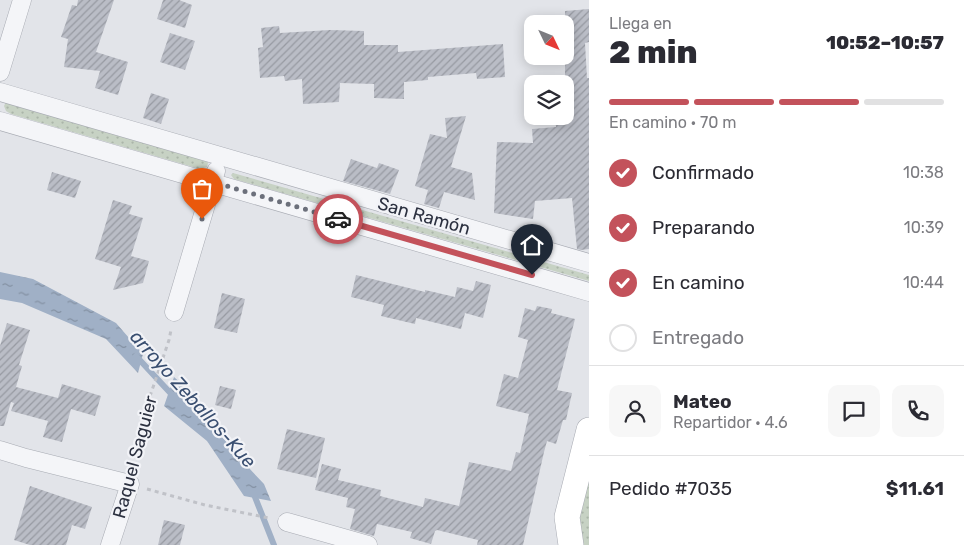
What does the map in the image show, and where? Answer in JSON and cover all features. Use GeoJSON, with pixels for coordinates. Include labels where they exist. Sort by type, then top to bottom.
{"type":"FeatureCollection","features":[{"type":"Feature","properties":{"kind":"street"},"geometry":{"type":"LineString","coordinates":[[0,72],[22,0]]}},
{"type":"Feature","properties":{"kind":"street","name":"San Ramón"},"geometry":{"type":"LineString","coordinates":[[0,92],[589,263]]}},
{"type":"Feature","properties":{"kind":"street","name":"San Ramón"},"geometry":{"type":"LineString","coordinates":[[0,121],[589,292]]}},
{"type":"Feature","properties":{"kind":"street"},"geometry":{"type":"LineString","coordinates":[[174,312],[220,157]]}},
{"type":"Feature","properties":{"kind":"street"},"geometry":{"type":"LineString","coordinates":[[571,545],[567,517],[589,430]]}},
{"type":"Feature","properties":{"kind":"street"},"geometry":{"type":"LineString","coordinates":[[0,450],[130,484]]}},
{"type":"Feature","properties":{"kind":"street","name":"Raquel Saguier"},"geometry":{"type":"LineString","coordinates":[[110,545],[130,484]]}},
{"type":"Feature","properties":{"kind":"street"},"geometry":{"type":"LineString","coordinates":[[287,522],[368,545]]}},
{"type":"Feature","properties":{"kind":"path","name":"Raquel Saguier"},"geometry":{"type":"LineString","coordinates":[[130,484],[144,414],[169,340]]}},
{"type":"Feature","properties":{"kind":"path"},"geometry":{"type":"LineString","coordinates":[[130,484],[204,505],[287,522]]}},
{"type":"Feature","properties":{"kind":"green space"},"geometry":{"type":"Polygon","coordinates":[[[6,102],[207,160],[207,167],[200,169],[11,114],[6,111],[4,106],[6,102]]]}},
{"type":"Feature","properties":{"kind":"green space"},"geometry":{"type":"Polygon","coordinates":[[[233,173],[589,275],[589,281],[234,179],[231,175],[233,173]]]}},
{"type":"Feature","properties":{"kind":"green space"},"geometry":{"type":"Polygon","coordinates":[[[589,461],[589,545],[582,545],[576,509],[589,461]]]}},
{"type":"Feature","properties":{"kind":"water"},"geometry":{"type":"Polygon","coordinates":[[[0,272],[33,279],[116,323],[143,354],[138,373],[106,339],[22,303],[0,299],[0,272]]]}},
{"type":"Feature","properties":{"kind":"water"},"geometry":{"type":"Polygon","coordinates":[[[174,377],[194,395],[206,412],[215,431],[234,448],[247,466],[264,484],[271,501],[244,496],[207,441],[164,406],[174,377]]]}},
{"type":"Feature","properties":{"kind":"building"},"geometry":{"type":"Polygon","coordinates":[[[78,0],[114,0],[96,52],[128,62],[118,95],[95,88],[100,71],[64,67],[68,39],[61,37],[72,5],[77,6],[78,0]]]}},
{"type":"Feature","properties":{"kind":"building"},"geometry":{"type":"Polygon","coordinates":[[[163,0],[179,0],[192,5],[185,28],[157,19],[163,0]]]}},
{"type":"Feature","properties":{"kind":"building"},"geometry":{"type":"Polygon","coordinates":[[[589,9],[589,42],[585,43],[587,78],[589,78],[589,249],[581,250],[577,249],[572,198],[535,201],[533,219],[494,213],[497,142],[533,143],[532,129],[556,127],[556,125],[574,125],[574,75],[565,75],[565,65],[574,65],[574,15],[565,15],[565,11],[589,9]]]}},
{"type":"Feature","properties":{"kind":"building"},"geometry":{"type":"Polygon","coordinates":[[[279,26],[280,33],[330,30],[364,31],[364,45],[398,45],[398,52],[503,44],[505,77],[477,79],[476,73],[428,77],[428,80],[404,82],[404,99],[374,98],[374,84],[340,83],[339,102],[303,104],[302,79],[285,81],[284,76],[260,78],[258,48],[263,47],[261,28],[279,26]]]}},
{"type":"Feature","properties":{"kind":"building"},"geometry":{"type":"Polygon","coordinates":[[[170,33],[195,41],[185,70],[160,62],[170,33]]]}},
{"type":"Feature","properties":{"kind":"building"},"geometry":{"type":"Polygon","coordinates":[[[151,93],[169,99],[161,124],[143,118],[151,93]]]}},
{"type":"Feature","properties":{"kind":"building"},"geometry":{"type":"Polygon","coordinates":[[[466,116],[451,167],[472,173],[475,200],[444,192],[439,208],[424,204],[428,190],[415,186],[430,134],[447,138],[445,118],[466,116]]]}},
{"type":"Feature","properties":{"kind":"building"},"geometry":{"type":"Polygon","coordinates":[[[351,159],[377,168],[379,163],[399,170],[390,194],[343,181],[351,159]]]}},
{"type":"Feature","properties":{"kind":"building"},"geometry":{"type":"Polygon","coordinates":[[[52,172],[81,181],[75,198],[47,190],[52,172]]]}},
{"type":"Feature","properties":{"kind":"building"},"geometry":{"type":"Polygon","coordinates":[[[113,200],[132,206],[129,214],[143,218],[131,256],[149,261],[143,283],[113,290],[121,267],[95,259],[113,200]]]}},
{"type":"Feature","properties":{"kind":"building"},"geometry":{"type":"Polygon","coordinates":[[[356,275],[425,292],[425,290],[455,297],[457,287],[473,291],[476,281],[491,285],[483,318],[465,313],[461,329],[416,318],[415,324],[381,316],[384,305],[351,297],[356,275]]]}},
{"type":"Feature","properties":{"kind":"building"},"geometry":{"type":"Polygon","coordinates":[[[222,293],[245,299],[237,333],[214,328],[222,293]]]}},
{"type":"Feature","properties":{"kind":"building"},"geometry":{"type":"Polygon","coordinates":[[[537,306],[552,309],[551,313],[575,319],[557,390],[572,393],[566,420],[563,420],[556,444],[547,441],[523,545],[477,545],[478,540],[437,530],[431,544],[410,538],[412,532],[377,524],[374,536],[350,529],[355,509],[346,507],[348,498],[315,490],[322,464],[341,469],[338,480],[381,490],[380,496],[423,507],[425,498],[459,506],[469,462],[511,471],[516,452],[520,453],[529,414],[496,406],[504,374],[518,378],[528,340],[518,337],[525,308],[535,311],[537,306]]]}},
{"type":"Feature","properties":{"kind":"building"},"geometry":{"type":"Polygon","coordinates":[[[7,323],[30,330],[19,365],[22,366],[16,387],[58,398],[62,384],[101,396],[95,416],[71,409],[62,442],[43,437],[48,421],[11,411],[14,403],[11,402],[4,426],[0,426],[0,346],[7,323]]]}},
{"type":"Feature","properties":{"kind":"building"},"geometry":{"type":"Polygon","coordinates":[[[220,386],[236,390],[231,409],[215,405],[220,386]]]}},
{"type":"Feature","properties":{"kind":"building"},"geometry":{"type":"Polygon","coordinates":[[[287,429],[325,438],[316,478],[277,469],[287,429]]]}},
{"type":"Feature","properties":{"kind":"building"},"geometry":{"type":"Polygon","coordinates":[[[30,486],[92,507],[85,529],[72,525],[66,545],[30,545],[14,540],[30,486]]]}},
{"type":"Feature","properties":{"kind":"building"},"geometry":{"type":"Polygon","coordinates":[[[164,520],[185,525],[180,545],[158,545],[164,520]]]}},
{"type":"Feature","properties":{"kind":"waterway","name":"arroyo Zeballos-Kue"},"geometry":{"type":"LineString","coordinates":[[136,356],[175,398]]}},
{"type":"Feature","properties":{"kind":"waterway","name":"arroyo Zeballos-Kue"},"geometry":{"type":"LineString","coordinates":[[253,492],[274,545]]}},
{"type":"Feature","properties":{"kind":"way so far"},"geometry":{"type":"LineString","coordinates":[[202,219],[213,182],[338,219]]}},
{"type":"Feature","properties":{"kind":"route"},"geometry":{"type":"LineString","coordinates":[[338,219],[532,275]]}}]}
